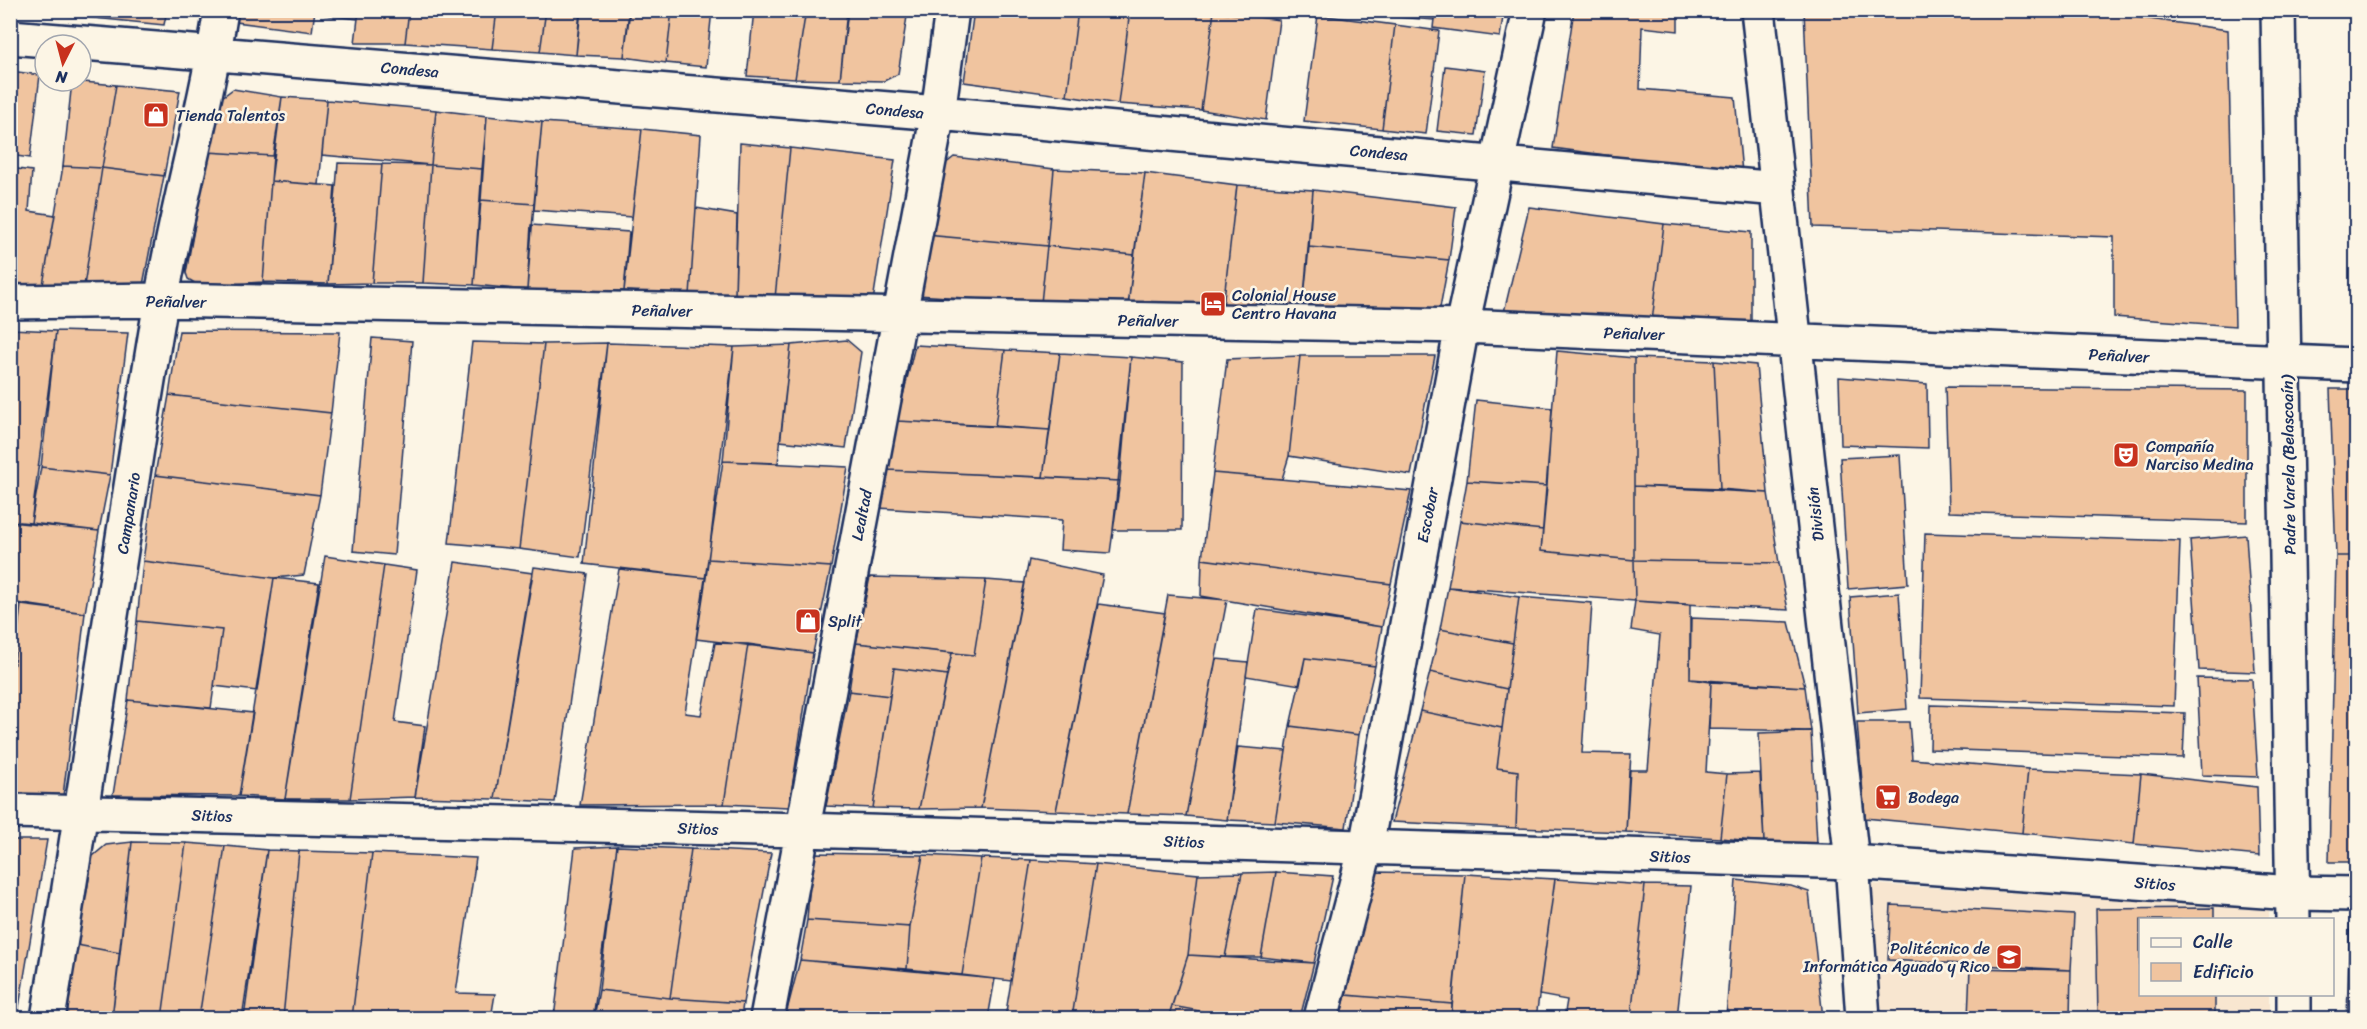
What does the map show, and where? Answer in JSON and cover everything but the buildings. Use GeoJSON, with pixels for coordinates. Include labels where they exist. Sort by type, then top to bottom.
{"type":"FeatureCollection","features":[{"type":"Feature","properties":{"kind":"street","name":"Campanario"},"geometry":{"type":"LineString","coordinates":[[48,1018],[161,300],[215,53],[221,10]]}},
{"type":"Feature","properties":{"kind":"street","name":"Lealtad"},"geometry":{"type":"LineString","coordinates":[[767,1018],[938,113],[952,10]]}},
{"type":"Feature","properties":{"kind":"street","name":"Escobar"},"geometry":{"type":"LineString","coordinates":[[1321,1018],[1366,846],[1462,326],[1530,10]]}},
{"type":"Feature","properties":{"kind":"street","name":"División"},"geometry":{"type":"LineString","coordinates":[[1758,10],[1852,862],[1863,1018]]}},
{"type":"Feature","properties":{"kind":"street","name":"Padre Varela (Belascoaín)"},"geometry":{"type":"LineString","coordinates":[[2278,10],[2286,363],[2293,906]]}},
{"type":"Feature","properties":{"kind":"street","name":"Condesa"},"geometry":{"type":"LineString","coordinates":[[10,37],[938,113],[1778,189]]}},
{"type":"Feature","properties":{"kind":"street","name":"Peñalver"},"geometry":{"type":"LineString","coordinates":[[10,302],[161,300],[1462,326],[2356,365]]}},
{"type":"Feature","properties":{"kind":"street","name":"Sitios"},"geometry":{"type":"LineString","coordinates":[[10,811],[802,830],[1852,862],[2293,906],[2356,894]]}},
{"type":"Feature","properties":{"kind":"street"},"geometry":{"type":"LineString","coordinates":[[2294,996],[2294,1018]]}},
{"type":"Feature","properties":{"kind":"shaded area","name":"Politécnico de Informática Aguado y Rico"},"geometry":{"type":"Polygon","coordinates":[[[1871,884],[2269,908],[2269,918],[2139,918],[2139,996],[2269,996],[2269,1018],[1882,1018],[1871,884]]]}},
{"type":"Feature","properties":{"kind":"place","name":"Tienda Talentos"},"geometry":{"type":"Point","coordinates":[156,115]}},
{"type":"Feature","properties":{"kind":"place","name":"Colonial House Centro Havana"},"geometry":{"type":"Point","coordinates":[1213,304]}},
{"type":"Feature","properties":{"kind":"place","name":"Compañía Narciso Medina"},"geometry":{"type":"Point","coordinates":[2126,455]}},
{"type":"Feature","properties":{"kind":"place","name":"Split"},"geometry":{"type":"Point","coordinates":[808,621]}},
{"type":"Feature","properties":{"kind":"place","name":"Bodega"},"geometry":{"type":"Point","coordinates":[1888,797]}},
{"type":"Feature","properties":{"kind":"place","name":"Politécnico de Informática Aguado y Rico"},"geometry":{"type":"Point","coordinates":[2009,957]}}]}
